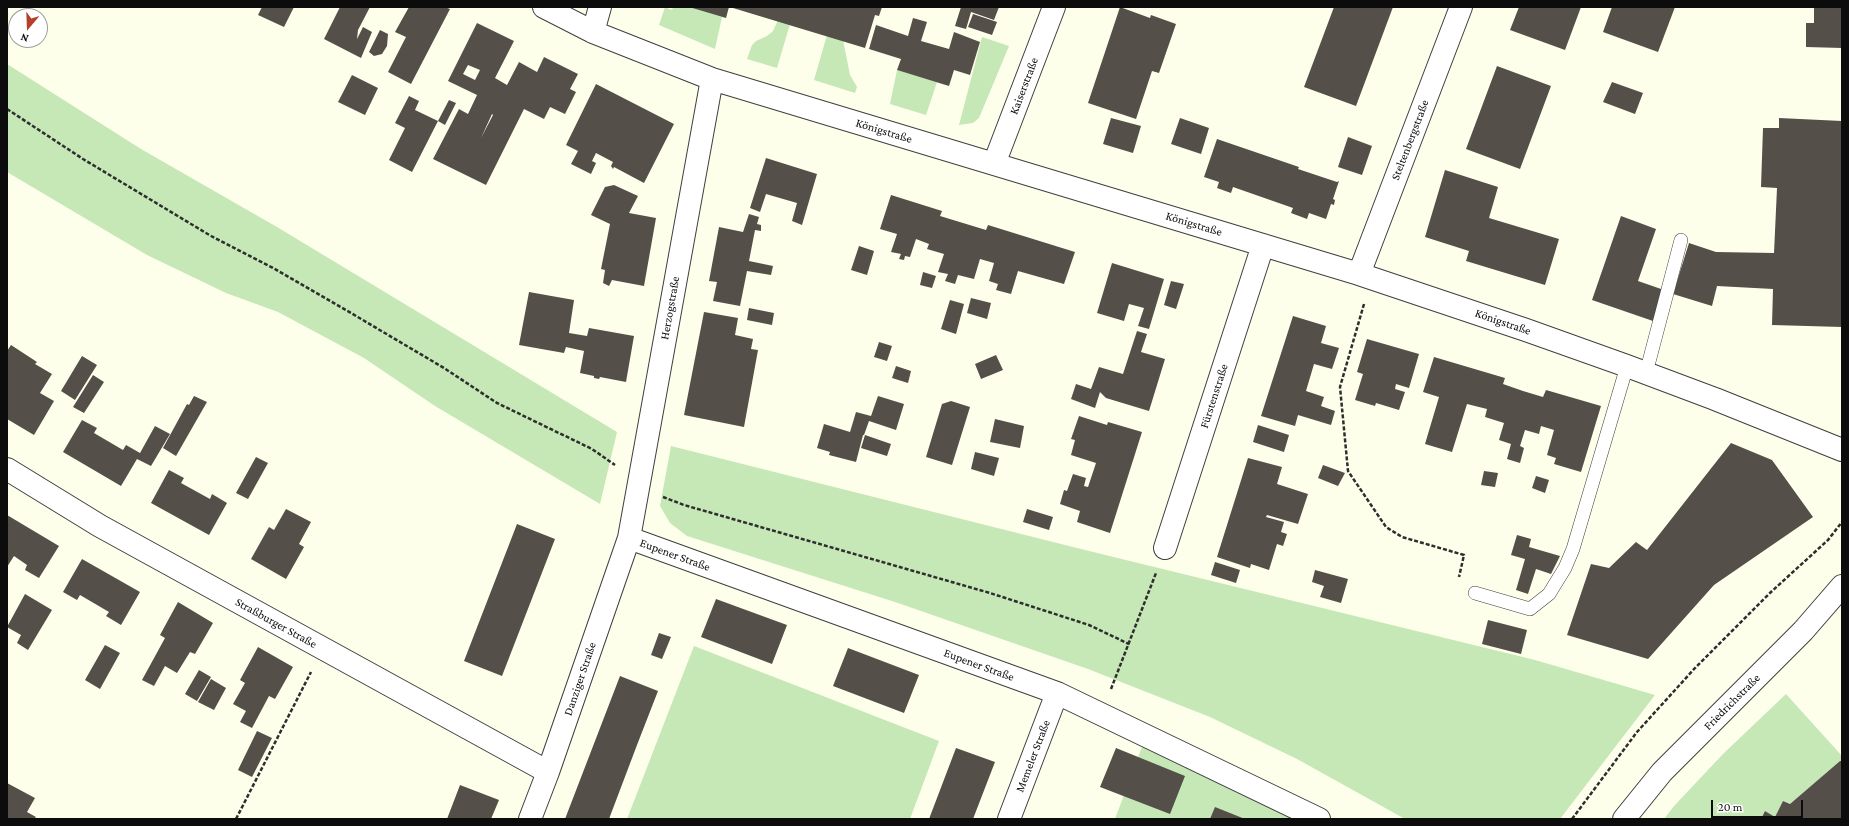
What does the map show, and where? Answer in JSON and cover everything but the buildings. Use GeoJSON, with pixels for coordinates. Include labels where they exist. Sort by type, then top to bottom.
{"type":"FeatureCollection","features":[{"type":"Feature","properties":{"kind":"street","name":"Königstraße"},"geometry":{"type":"LineString","coordinates":[[544,7],[593,32],[712,79],[1366,276],[1519,327],[1637,370],[1842,450]]}},
{"type":"Feature","properties":{"kind":"street"},"geometry":{"type":"LineString","coordinates":[[593,32],[600,7]]}},
{"type":"Feature","properties":{"kind":"street","name":"Kaiserstraße"},"geometry":{"type":"LineString","coordinates":[[994,164],[1054,7]]}},
{"type":"Feature","properties":{"kind":"street","name":"Steltenbergstraße"},"geometry":{"type":"LineString","coordinates":[[1366,276],[1461,7]]}},
{"type":"Feature","properties":{"kind":"street","name":"Herzogstraße"},"geometry":{"type":"LineString","coordinates":[[629,538],[712,79]]}},
{"type":"Feature","properties":{"kind":"street","name":"Fürstenstraße"},"geometry":{"type":"LineString","coordinates":[[1165,548],[1263,245]]}},
{"type":"Feature","properties":{"kind":"street","name":"Straßburger Straße"},"geometry":{"type":"LineString","coordinates":[[7,469],[100,526],[548,772]]}},
{"type":"Feature","properties":{"kind":"street","name":"Eupener Straße"},"geometry":{"type":"LineString","coordinates":[[629,538],[1057,693],[1319,819]]}},
{"type":"Feature","properties":{"kind":"street","name":"Danziger Straße"},"geometry":{"type":"LineString","coordinates":[[530,819],[548,772],[629,538]]}},
{"type":"Feature","properties":{"kind":"street","name":"Friedrichstraße"},"geometry":{"type":"LineString","coordinates":[[1624,819],[1662,772],[1803,631],[1842,586]]}},
{"type":"Feature","properties":{"kind":"street","name":"Memeler Straße"},"geometry":{"type":"LineString","coordinates":[[1008,819],[1057,693]]}},
{"type":"Feature","properties":{"kind":"lane"},"geometry":{"type":"LineString","coordinates":[[1475,593],[1530,609],[1549,594],[1565,568],[1637,370],[1681,240]]}},
{"type":"Feature","properties":{"kind":"path"},"geometry":{"type":"LineString","coordinates":[[7,109],[83,159],[211,236],[273,268],[363,320],[444,368],[497,403],[592,449],[610,461],[638,488],[684,505],[998,595],[1089,625],[1129,644]]}},
{"type":"Feature","properties":{"kind":"path"},"geometry":{"type":"LineString","coordinates":[[1366,276],[1340,387],[1348,471],[1386,527],[1402,537],[1464,555],[1458,578],[1462,584],[1475,593]]}},
{"type":"Feature","properties":{"kind":"path"},"geometry":{"type":"LineString","coordinates":[[1572,819],[1637,732],[1695,668],[1841,527],[1842,522]]}},
{"type":"Feature","properties":{"kind":"path"},"geometry":{"type":"LineString","coordinates":[[1102,715],[1165,548]]}},
{"type":"Feature","properties":{"kind":"path"},"geometry":{"type":"LineString","coordinates":[[236,819],[322,648]]}},
{"type":"Feature","properties":{"kind":"green space"},"geometry":{"type":"Polygon","coordinates":[[[665,7],[671,10],[674,7],[690,7],[722,17],[715,49],[659,25],[665,7]]]}},
{"type":"Feature","properties":{"kind":"green space"},"geometry":{"type":"Polygon","coordinates":[[[778,20],[790,24],[777,68],[747,59],[752,45],[773,31],[778,20]]]}},
{"type":"Feature","properties":{"kind":"green space"},"geometry":{"type":"Polygon","coordinates":[[[827,35],[843,40],[850,75],[857,87],[855,93],[814,80],[827,35]]]}},
{"type":"Feature","properties":{"kind":"green space"},"geometry":{"type":"Polygon","coordinates":[[[982,37],[1009,46],[979,118],[973,123],[959,125],[982,37]]]}},
{"type":"Feature","properties":{"kind":"green space"},"geometry":{"type":"Polygon","coordinates":[[[7,64],[141,149],[277,227],[617,432],[600,504],[435,406],[364,358],[278,312],[226,293],[147,255],[7,172],[7,64]]]}},
{"type":"Feature","properties":{"kind":"green space"},"geometry":{"type":"Polygon","coordinates":[[[897,70],[937,82],[926,115],[890,104],[897,70]]]}},
{"type":"Feature","properties":{"kind":"green space"},"geometry":{"type":"Polygon","coordinates":[[[671,446],[1085,550],[1535,660],[1655,695],[1560,819],[1405,819],[1297,759],[1210,717],[1088,669],[895,602],[687,536],[670,523],[660,506],[671,446]]]}},
{"type":"Feature","properties":{"kind":"green space"},"geometry":{"type":"Polygon","coordinates":[[[694,646],[939,741],[910,819],[627,819],[694,646]]]}},
{"type":"Feature","properties":{"kind":"green space"},"geometry":{"type":"Polygon","coordinates":[[[1786,694],[1842,756],[1842,761],[1840,761],[1790,804],[1783,801],[1775,817],[1765,811],[1761,819],[1664,819],[1674,806],[1723,754],[1786,694]]]}},
{"type":"Feature","properties":{"kind":"green space"},"geometry":{"type":"Polygon","coordinates":[[[1146,736],[1306,819],[1115,819],[1146,736]]]}}]}
